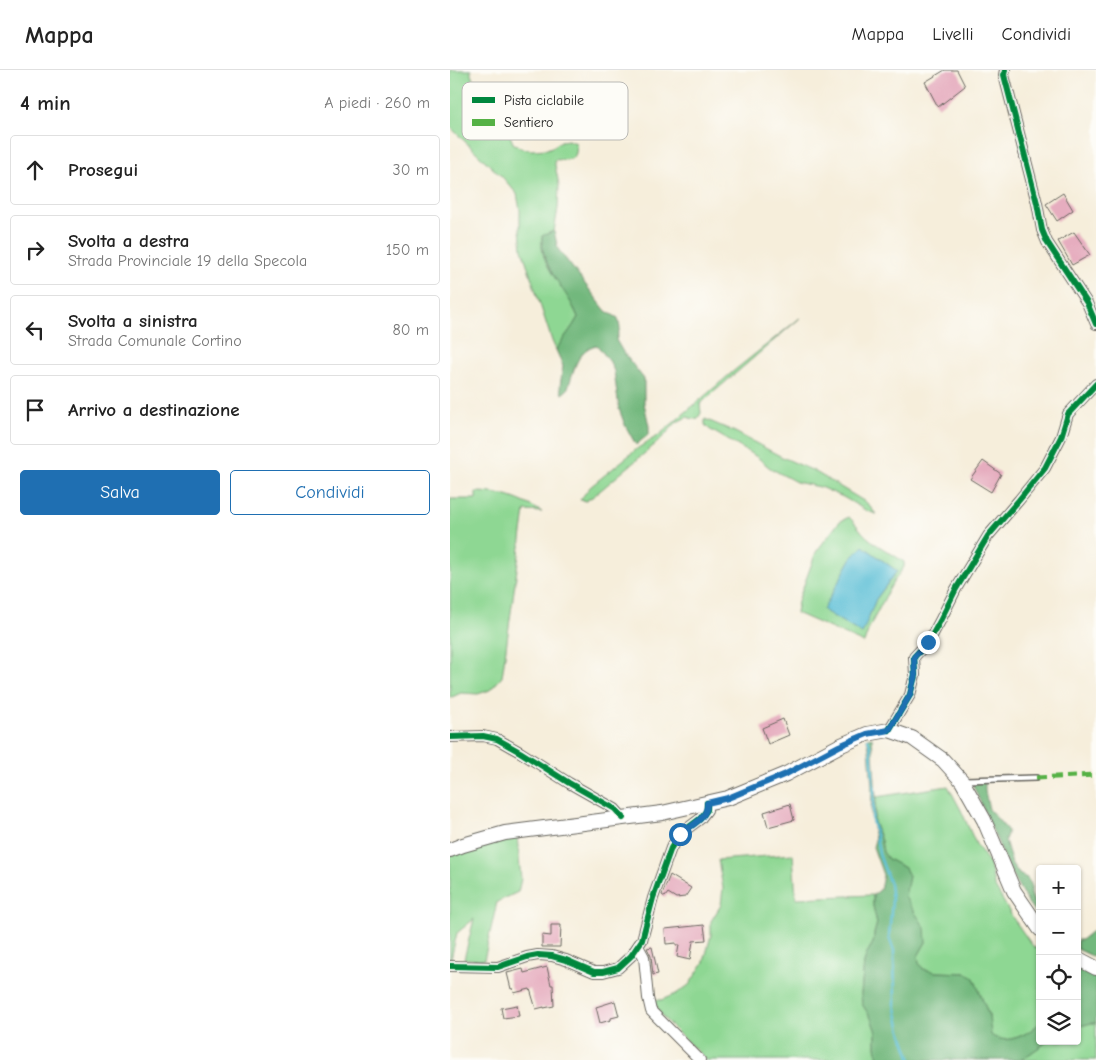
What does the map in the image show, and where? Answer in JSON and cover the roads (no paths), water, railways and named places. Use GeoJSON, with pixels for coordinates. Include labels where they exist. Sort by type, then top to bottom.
{"type":"FeatureCollection","features":[{"type":"Feature","properties":{"kind":"main road"},"geometry":{"type":"LineString","coordinates":[[450,850],[505,833],[662,813],[728,798],[786,774],[839,746],[867,734],[889,730],[912,738],[943,760],[962,781],[984,820],[1014,891],[1036,923]]}},
{"type":"Feature","properties":{"kind":"main road"},"geometry":{"type":"LineString","coordinates":[[1081,960],[1096,968]]}},
{"type":"Feature","properties":{"kind":"street"},"geometry":{"type":"LineString","coordinates":[[1005,70],[1004,75],[1037,203],[1042,230],[1047,242],[1087,303],[1096,324]]}},
{"type":"Feature","properties":{"kind":"street"},"geometry":{"type":"LineString","coordinates":[[889,730],[910,695],[915,675],[914,657],[928,642],[956,589],[988,536],[1045,468],[1061,437],[1068,414],[1096,384]]}},
{"type":"Feature","properties":{"kind":"street"},"geometry":{"type":"LineString","coordinates":[[450,737],[483,736],[496,740],[520,752],[569,784],[615,809],[623,818]]}},
{"type":"Feature","properties":{"kind":"street"},"geometry":{"type":"LineString","coordinates":[[450,966],[498,967],[538,955],[566,960],[594,972],[618,968],[631,956],[642,940],[653,898],[671,848],[680,834],[700,819],[707,810],[707,803]]}},
{"type":"Feature","properties":{"kind":"street"},"geometry":{"type":"LineString","coordinates":[[638,946],[644,957],[651,1011],[700,1060]]}},
{"type":"Feature","properties":{"kind":"lane"},"geometry":{"type":"LineString","coordinates":[[962,781],[1036,778]]}},
{"type":"Feature","properties":{"kind":"water"},"geometry":{"type":"Polygon","coordinates":[[[863,546],[897,571],[876,599],[862,634],[823,610],[851,559],[863,546]]]}},
{"type":"Feature","properties":{"kind":"waterway"},"geometry":{"type":"LineString","coordinates":[[868,739],[871,749],[874,793],[872,820],[879,854],[890,884],[892,900],[889,937],[894,951],[895,1004],[901,1031],[911,1060]]}}]}
